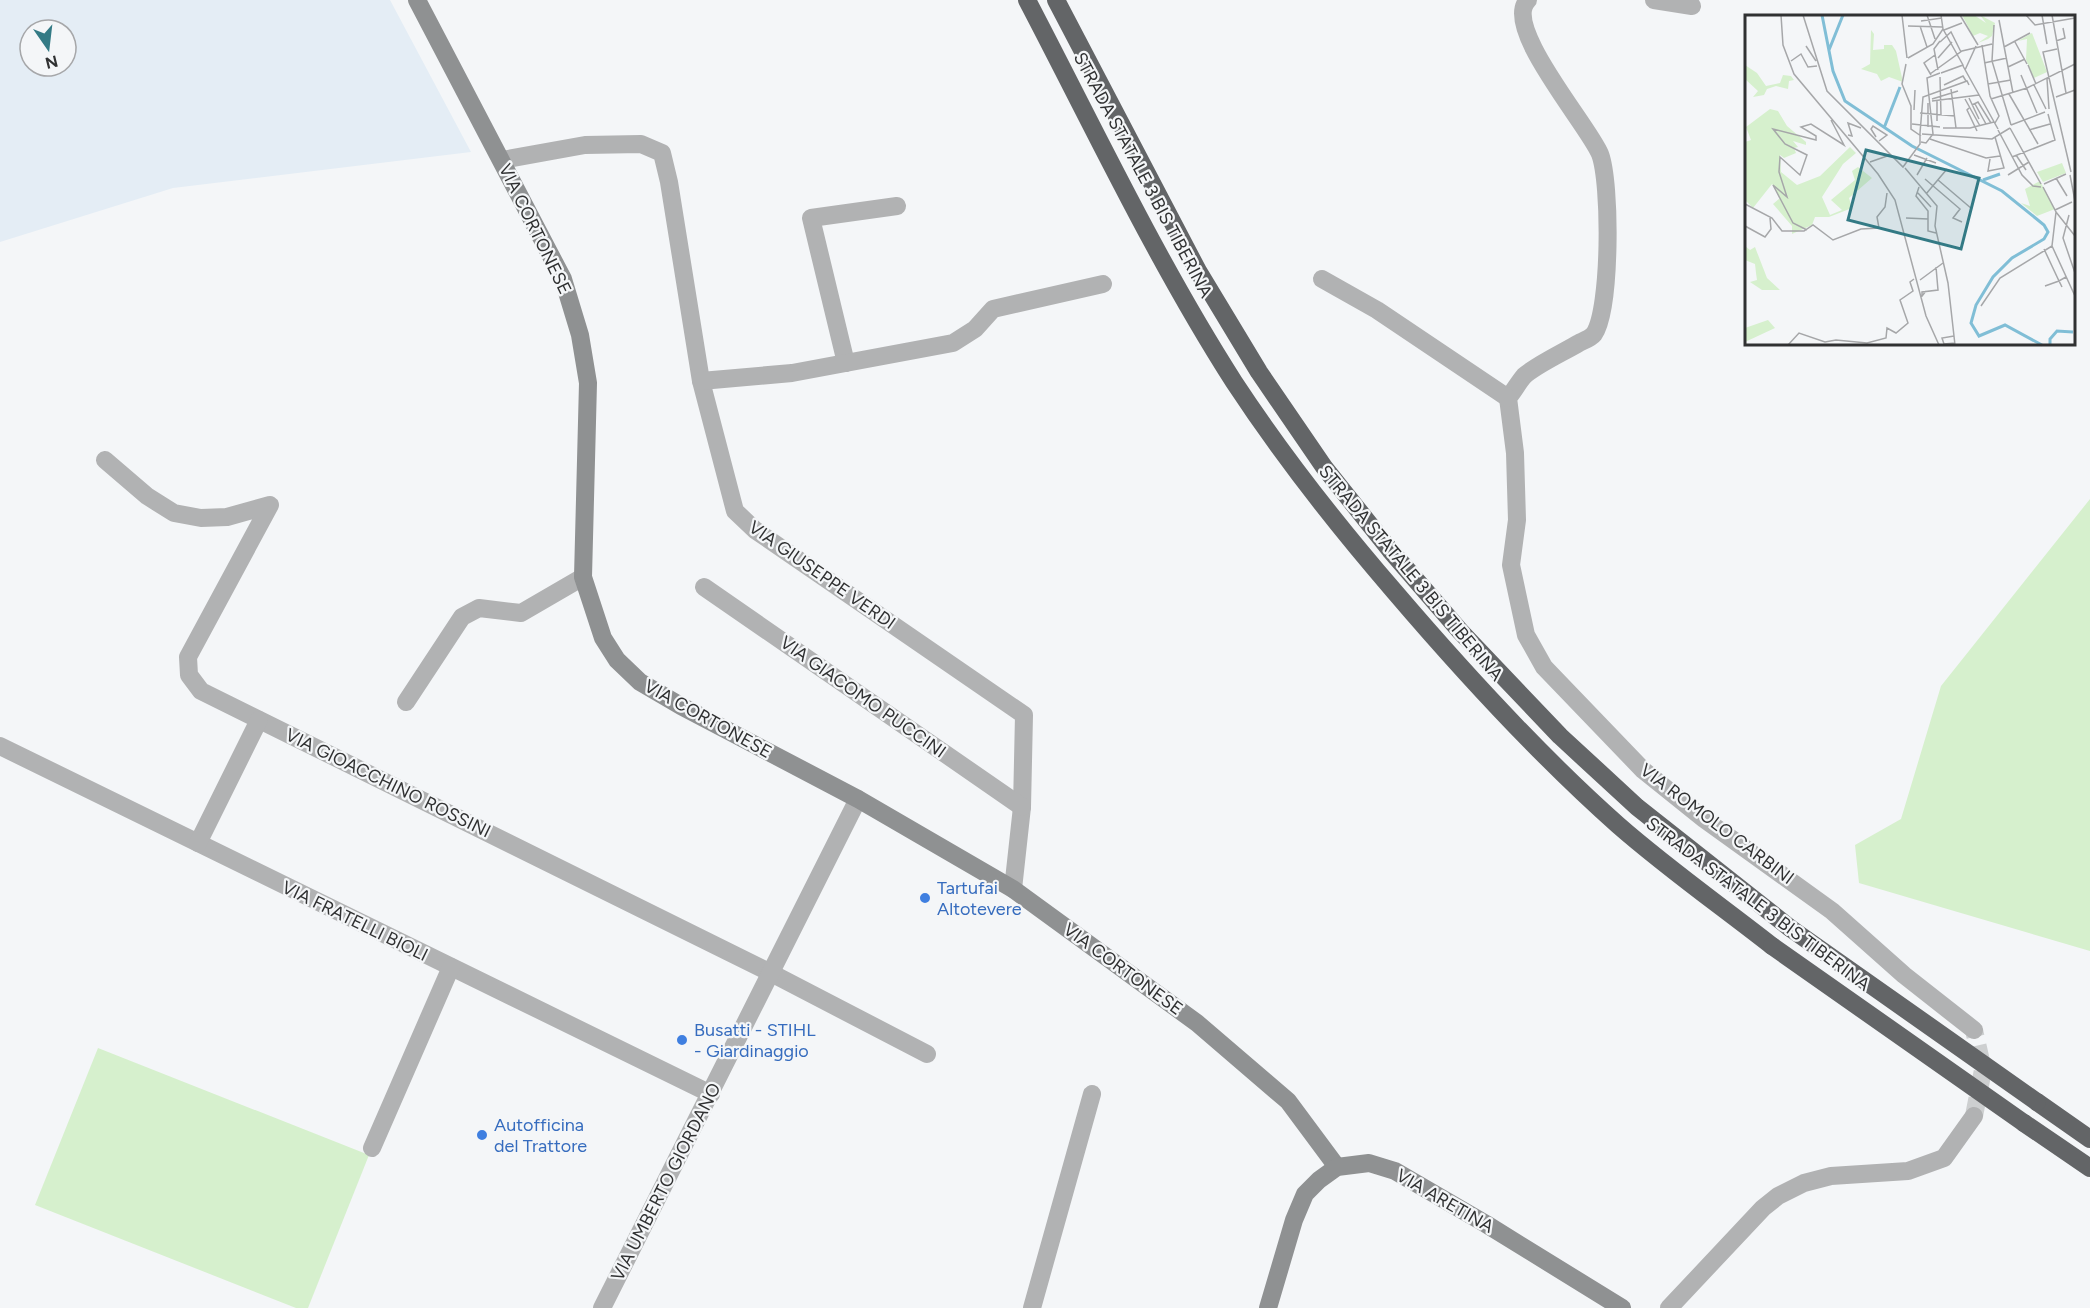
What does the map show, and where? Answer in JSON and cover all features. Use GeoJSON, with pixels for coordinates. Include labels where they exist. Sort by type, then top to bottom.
{"type":"FeatureCollection","features":[{"type":"Feature","properties":{"kind":"highway","name":"STRADA STATALE 3 BIS TIBERINA"},"geometry":{"type":"LineString","coordinates":[[1028,0],[1176,285],[1236,384],[1304,479],[1368,561],[1442,647],[1542,753],[1620,826],[1772,946],[2090,1168]]}},
{"type":"Feature","properties":{"kind":"highway","name":"STRADA STATALE 3 BIS TIBERINA"},"geometry":{"type":"LineString","coordinates":[[1056,0],[1198,271],[1259,372],[1331,476],[1460,632],[1560,736],[1637,807],[1790,928],[2090,1139]]}},
{"type":"Feature","properties":{"kind":"street","name":"VIA CORTONESE"},"geometry":{"type":"LineString","coordinates":[[417,0],[563,279],[580,335],[588,382],[583,577],[603,638],[617,660],[640,682],[733,734],[858,799],[1013,890],[1197,1023],[1288,1101],[1337,1167]]}},
{"type":"Feature","properties":{"kind":"street"},"geometry":{"type":"LineString","coordinates":[[1322,279],[1377,310],[1508,398],[1525,376],[1593,335],[1602,313],[1607,274],[1606,191],[1600,154],[1561,95],[1528,36],[1522,17],[1524,4],[1528,0]]}},
{"type":"Feature","properties":{"kind":"street"},"geometry":{"type":"LineString","coordinates":[[1654,0],[1692,6]]}},
{"type":"Feature","properties":{"kind":"street","name":"VIA GIUSEPPE VERDI"},"geometry":{"type":"LineString","coordinates":[[502,160],[585,146],[641,144],[662,153],[669,182],[701,381],[735,512],[755,530],[1024,715],[1022,807],[1013,890]]}},
{"type":"Feature","properties":{"kind":"street"},"geometry":{"type":"LineString","coordinates":[[846,363],[812,218],[897,206]]}},
{"type":"Feature","properties":{"kind":"street"},"geometry":{"type":"LineString","coordinates":[[701,381],[792,373],[953,343],[975,329],[993,309],[1103,284]]}},
{"type":"Feature","properties":{"kind":"street","name":"VIA ROMOLO CARBINI"},"geometry":{"type":"LineString","coordinates":[[1508,398],[1515,453],[1517,520],[1511,565],[1526,635],[1544,667],[1642,770],[1704,819],[1832,911],[1904,975],[1974,1030]]}},
{"type":"Feature","properties":{"kind":"street","name":"VIA GIOACCHINO ROSSINI"},"geometry":{"type":"LineString","coordinates":[[105,460],[147,496],[174,513],[201,518],[227,517],[270,505],[188,657],[189,675],[201,691],[771,973],[927,1054]]}},
{"type":"Feature","properties":{"kind":"street"},"geometry":{"type":"LineString","coordinates":[[406,702],[462,617],[479,608],[521,613],[583,577]]}},
{"type":"Feature","properties":{"kind":"street","name":"VIA GIACOMO PUCCINI"},"geometry":{"type":"LineString","coordinates":[[704,587],[1022,807]]}},
{"type":"Feature","properties":{"kind":"street"},"geometry":{"type":"LineString","coordinates":[[198,843],[259,720]]}},
{"type":"Feature","properties":{"kind":"street","name":"VIA FRATELLI BIOLI"},"geometry":{"type":"LineString","coordinates":[[0,746],[711,1094]]}},
{"type":"Feature","properties":{"kind":"street","name":"VIA UMBERTO GIORDANO"},"geometry":{"type":"LineString","coordinates":[[602,1308],[858,799]]}},
{"type":"Feature","properties":{"kind":"street"},"geometry":{"type":"LineString","coordinates":[[372,1148],[451,968]]}},
{"type":"Feature","properties":{"kind":"street"},"geometry":{"type":"LineString","coordinates":[[1032,1308],[1092,1094]]}},
{"type":"Feature","properties":{"kind":"street"},"geometry":{"type":"LineString","coordinates":[[1669,1308],[1763,1208],[1778,1196],[1804,1183],[1831,1176],[1908,1171],[1944,1158],[1974,1116]]}},
{"type":"Feature","properties":{"kind":"street","name":"VIA ARETINA"},"geometry":{"type":"LineString","coordinates":[[1337,1167],[1369,1163],[1395,1171],[1622,1308]]}},
{"type":"Feature","properties":{"kind":"street"},"geometry":{"type":"LineString","coordinates":[[1268,1308],[1294,1220],[1305,1194],[1318,1180],[1337,1167]]}},
{"type":"Feature","properties":{"kind":"shaded area"},"geometry":{"type":"Polygon","coordinates":[[[0,0],[390,0],[471,152],[173,188],[0,242],[0,0]]]}},
{"type":"Feature","properties":{"kind":"green space"},"geometry":{"type":"Polygon","coordinates":[[[2090,499],[2090,951],[1859,883],[1855,845],[1901,819],[1941,686],[2090,499]]]}},
{"type":"Feature","properties":{"kind":"green space"},"geometry":{"type":"Polygon","coordinates":[[[98,1048],[369,1155],[308,1308],[296,1308],[35,1205],[98,1048]]]}},
{"type":"Feature","properties":{"kind":"tunnel"},"geometry":{"type":"LineString","coordinates":[[1974,1030],[1983,1070],[1974,1116]]}},
{"type":"Feature","properties":{"kind":"place","name":"Tartufai Altotevere"},"geometry":{"type":"Point","coordinates":[925,898]}},
{"type":"Feature","properties":{"kind":"place","name":"Busatti - STIHL - Giardinaggio"},"geometry":{"type":"Point","coordinates":[682,1040]}},
{"type":"Feature","properties":{"kind":"place","name":"Autofficina del Trattore"},"geometry":{"type":"Point","coordinates":[482,1135]}}]}
